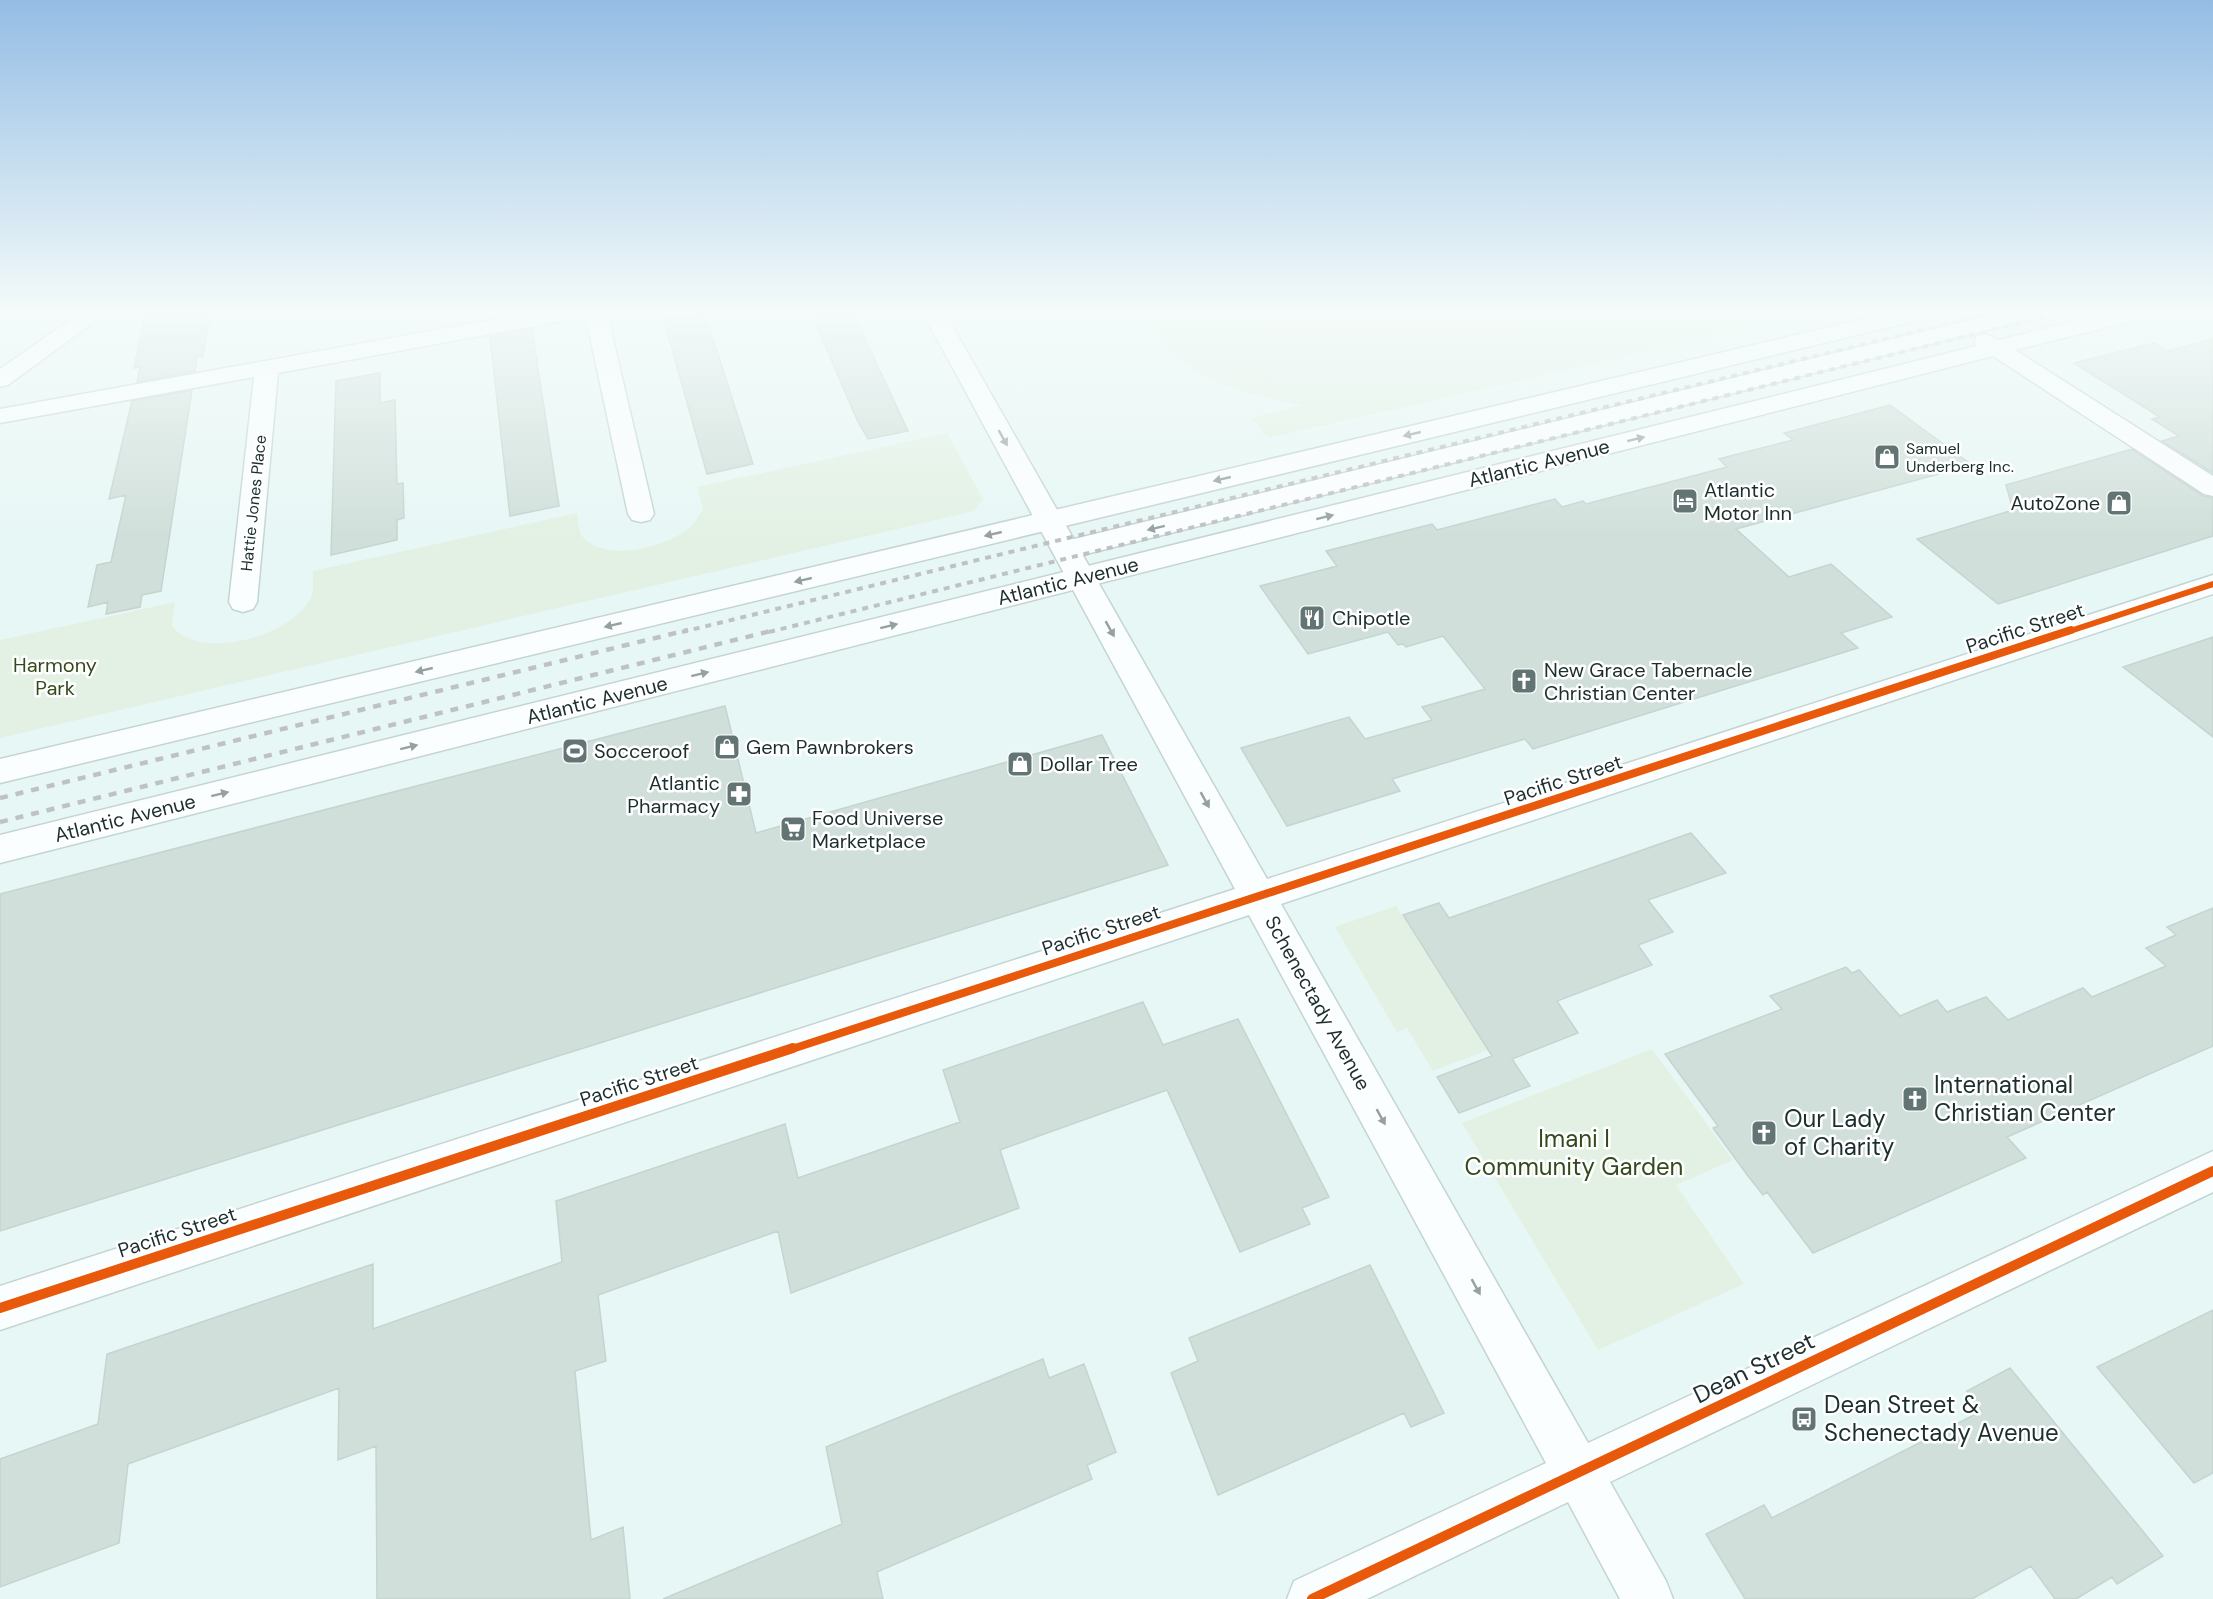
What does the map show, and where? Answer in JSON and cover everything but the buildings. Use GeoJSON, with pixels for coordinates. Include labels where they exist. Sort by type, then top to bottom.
{"type":"FeatureCollection","features":[{"type":"Feature","properties":{"kind":"main road"},"geometry":{"type":"LineString","coordinates":[[0,416],[158,388]]}},
{"type":"Feature","properties":{"kind":"main road","name":"Hattie Jones Place"},"geometry":{"type":"LineString","coordinates":[[243,602],[265,388]]}},
{"type":"Feature","properties":{"kind":"main road"},"geometry":{"type":"LineString","coordinates":[[613,388],[641,514]]}},
{"type":"Feature","properties":{"kind":"main road","name":"Schenectady Avenue"},"geometry":{"type":"LineString","coordinates":[[975,388],[1648,1599]]}},
{"type":"Feature","properties":{"kind":"main road"},"geometry":{"type":"LineString","coordinates":[[0,771],[1606,388]]}},
{"type":"Feature","properties":{"kind":"main road"},"geometry":{"type":"LineString","coordinates":[[1671,400],[1689,388]]}},
{"type":"Feature","properties":{"kind":"main road"},"geometry":{"type":"LineString","coordinates":[[1073,564],[1335,483],[1722,388]]}},
{"type":"Feature","properties":{"kind":"main road","name":"Atlantic Avenue"},"geometry":{"type":"LineString","coordinates":[[0,849],[1073,564],[1248,536],[1838,388]]}},
{"type":"Feature","properties":{"kind":"main road"},"geometry":{"type":"LineString","coordinates":[[2057,388],[2213,488]]}},
{"type":"Feature","properties":{"kind":"main road"},"geometry":{"type":"LineString","coordinates":[[1248,536],[1335,483]]}},
{"type":"Feature","properties":{"kind":"main road","name":"Pacific Street"},"geometry":{"type":"LineString","coordinates":[[0,1308],[2213,584]]}},
{"type":"Feature","properties":{"kind":"main road","name":"Dean Street"},"geometry":{"type":"LineString","coordinates":[[1312,1599],[2213,1171]]}},
{"type":"Feature","properties":{"kind":"green space"},"geometry":{"type":"Polygon","coordinates":[[[1234,388],[1489,388],[1268,438],[1251,418],[1302,405],[1257,396],[1234,388]]]}},
{"type":"Feature","properties":{"kind":"green space","name":"Harmony Park"},"geometry":{"type":"Polygon","coordinates":[[[947,433],[983,499],[974,511],[0,738],[0,640],[175,602],[172,626],[185,637],[203,642],[224,643],[247,639],[269,632],[288,622],[303,609],[312,595],[313,571],[577,513],[581,534],[592,544],[618,551],[649,547],[676,537],[694,523],[703,508],[697,487],[947,433]]]}},
{"type":"Feature","properties":{"kind":"green space"},"geometry":{"type":"Polygon","coordinates":[[[1396,906],[1488,1050],[1433,1071],[1407,1028],[1397,1032],[1335,927],[1396,906]]]}},
{"type":"Feature","properties":{"kind":"green space","name":"Imani I Community Garden"},"geometry":{"type":"Polygon","coordinates":[[[1652,1049],[1733,1160],[1676,1185],[1744,1284],[1598,1350],[1462,1123],[1652,1049]]]}},
{"type":"Feature","properties":{"kind":"railway"},"geometry":{"type":"LineString","coordinates":[[682,632],[1686,388]]}},
{"type":"Feature","properties":{"kind":"railway"},"geometry":{"type":"LineString","coordinates":[[769,632],[1758,388]]}},
{"type":"Feature","properties":{"kind":"railway"},"geometry":{"type":"LineString","coordinates":[[0,798],[688,630]]}},
{"type":"Feature","properties":{"kind":"railway"},"geometry":{"type":"LineString","coordinates":[[0,822],[775,630]]}},
{"type":"Feature","properties":{"kind":"cycle path"},"geometry":{"type":"LineString","coordinates":[[0,1308],[2213,584]]}},
{"type":"Feature","properties":{"kind":"cycle path"},"geometry":{"type":"LineString","coordinates":[[1312,1599],[2213,1171]]}},
{"type":"Feature","properties":{"kind":"place","name":"Samuel Underberg Inc."},"geometry":{"type":"Point","coordinates":[1887,457]}},
{"type":"Feature","properties":{"kind":"place","name":"Atlantic Motor Inn"},"geometry":{"type":"Point","coordinates":[1685,501]}},
{"type":"Feature","properties":{"kind":"place","name":"AutoZone"},"geometry":{"type":"Point","coordinates":[2119,503]}},
{"type":"Feature","properties":{"kind":"place","name":"Chipotle"},"geometry":{"type":"Point","coordinates":[1312,618]}},
{"type":"Feature","properties":{"kind":"place","name":"New Grace Tabernacle Christian Center"},"geometry":{"type":"Point","coordinates":[1524,681]}},
{"type":"Feature","properties":{"kind":"place","name":"Gem Pawnbrokers"},"geometry":{"type":"Point","coordinates":[727,747]}},
{"type":"Feature","properties":{"kind":"place","name":"Socceroof"},"geometry":{"type":"Point","coordinates":[575,751]}},
{"type":"Feature","properties":{"kind":"place","name":"Dollar Tree"},"geometry":{"type":"Point","coordinates":[1020,764]}},
{"type":"Feature","properties":{"kind":"place","name":"Atlantic Pharmacy"},"geometry":{"type":"Point","coordinates":[739,794]}},
{"type":"Feature","properties":{"kind":"place","name":"Food Universe Marketplace"},"geometry":{"type":"Point","coordinates":[793,829]}},
{"type":"Feature","properties":{"kind":"place","name":"International Christian Center"},"geometry":{"type":"Point","coordinates":[1915,1099]}},
{"type":"Feature","properties":{"kind":"place","name":"Our Lady of Charity"},"geometry":{"type":"Point","coordinates":[1764,1133]}},
{"type":"Feature","properties":{"kind":"place","name":"Dean Street & Schenectady Avenue"},"geometry":{"type":"Point","coordinates":[1804,1419]}}]}
